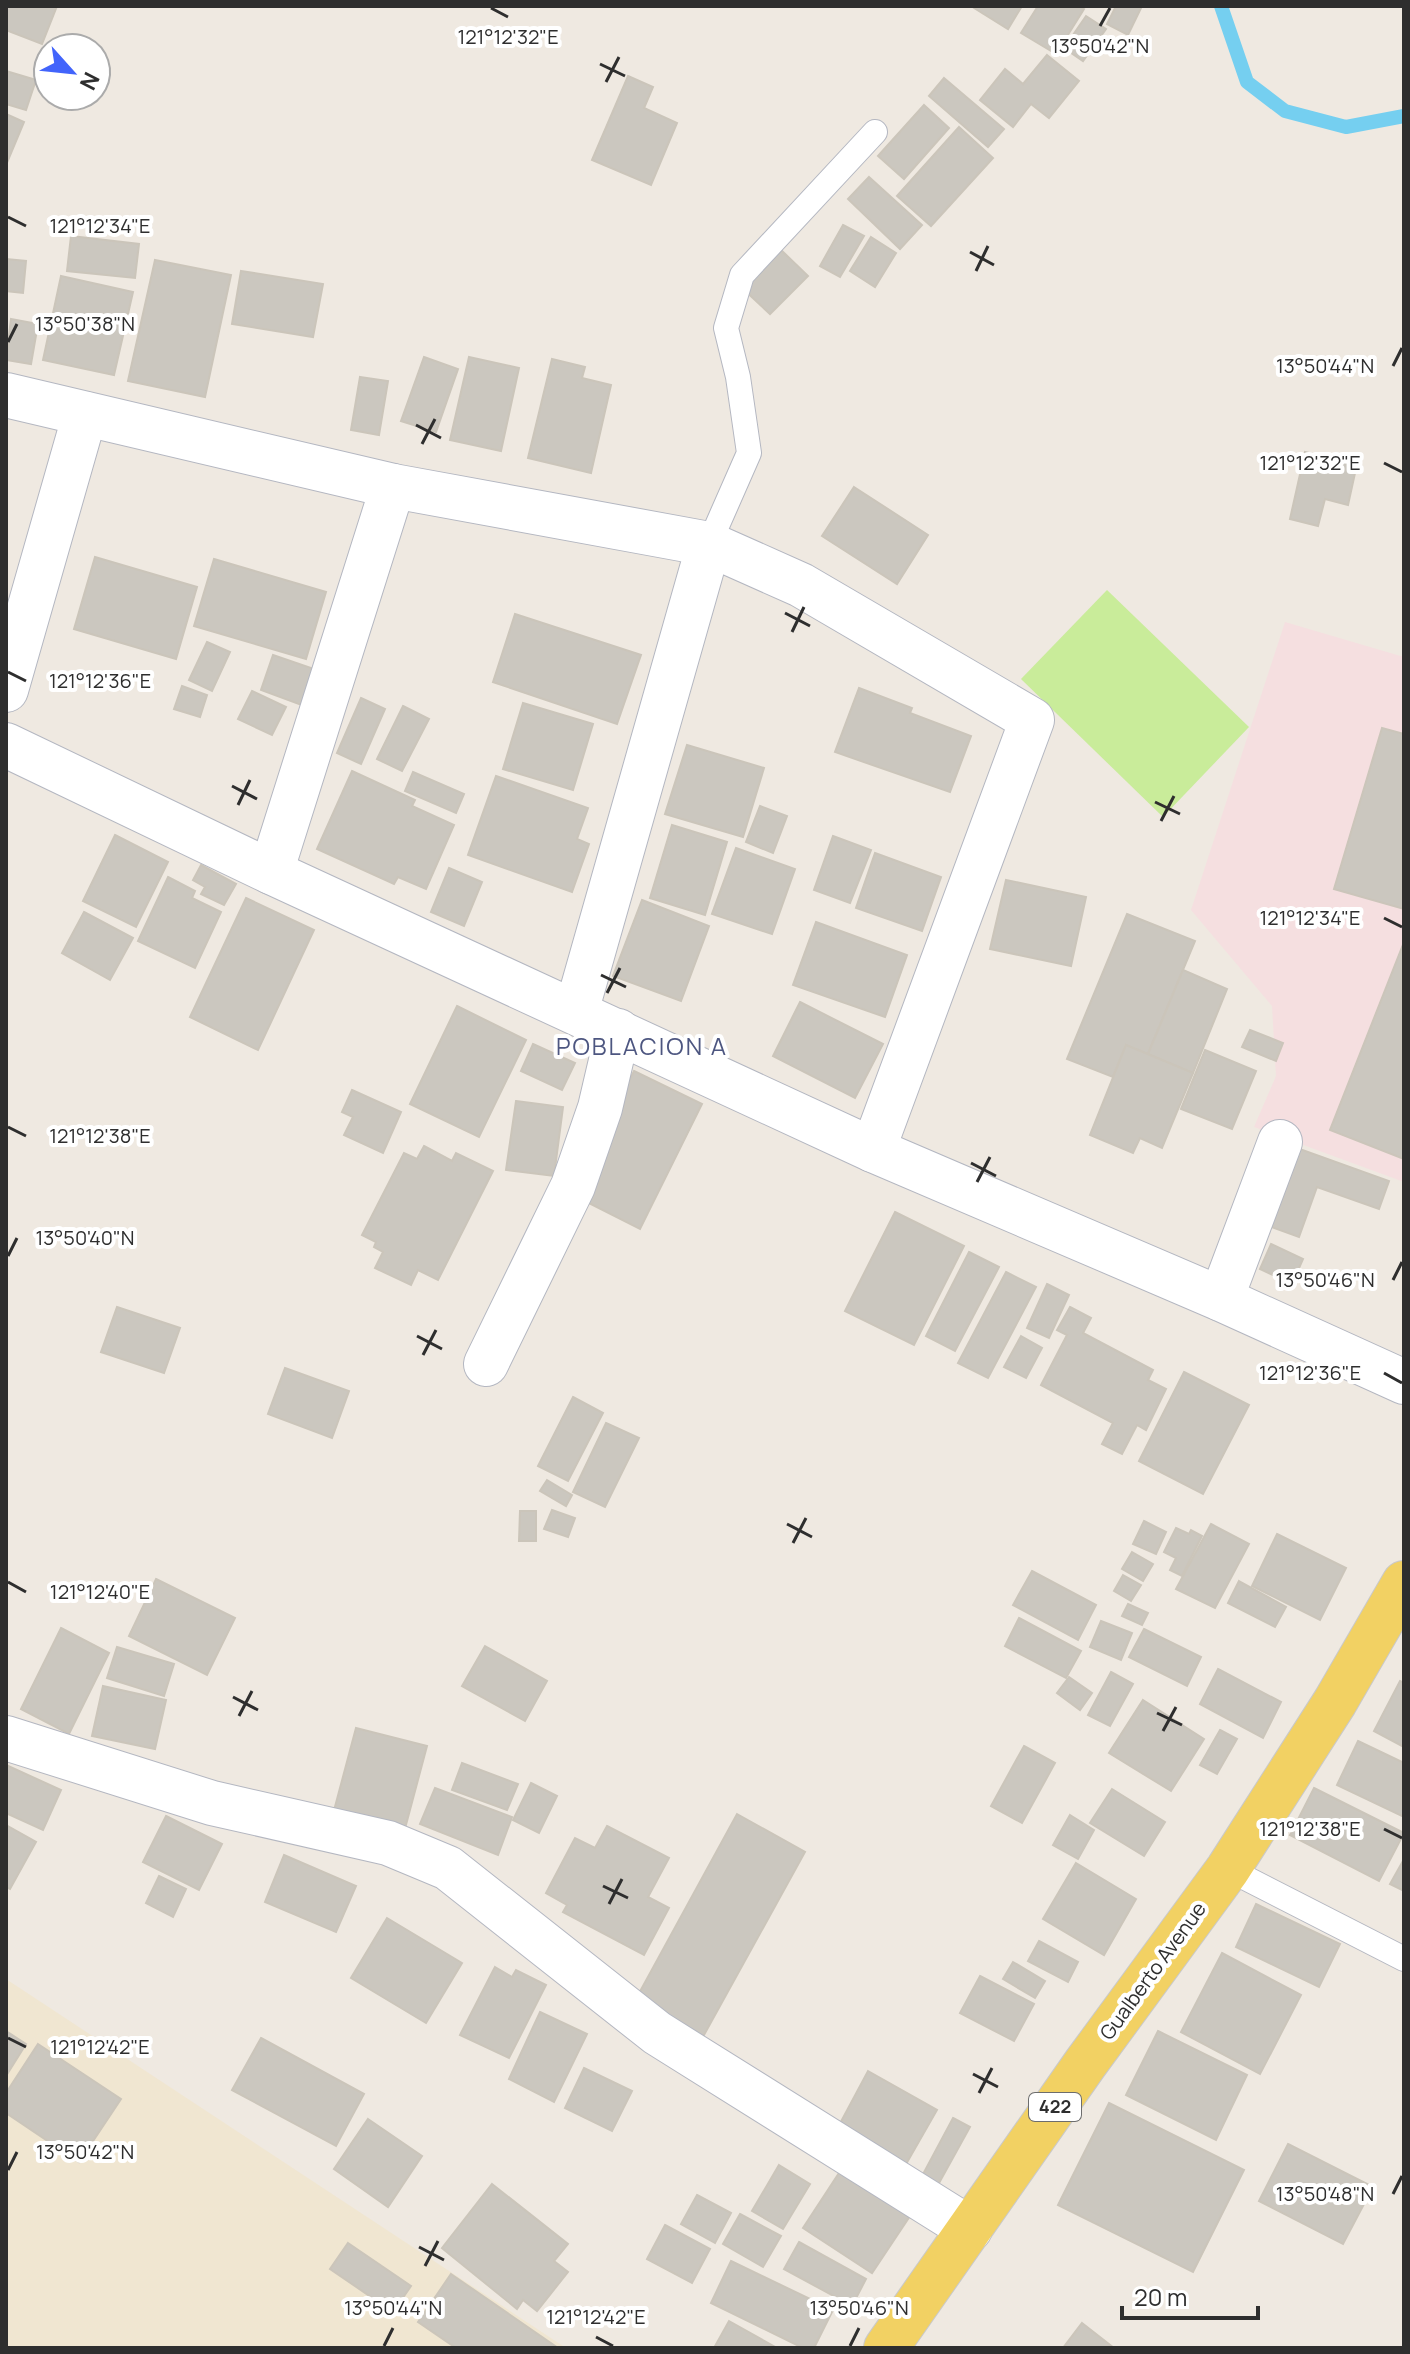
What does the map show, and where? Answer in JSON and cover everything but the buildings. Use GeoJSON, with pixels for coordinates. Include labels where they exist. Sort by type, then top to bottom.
{"type":"FeatureCollection","features":[{"type":"Feature","properties":{"kind":"main road","name":"Gualberto Avenue"},"geometry":{"type":"LineString","coordinates":[[886,2348],[1085,2064],[1228,1869],[1335,1702],[1404,1583]]}},
{"type":"Feature","properties":{"kind":"street"},"geometry":{"type":"LineString","coordinates":[[6,395],[393,486],[709,544],[801,585],[1032,720],[873,1150]]}},
{"type":"Feature","properties":{"kind":"street"},"geometry":{"type":"LineString","coordinates":[[6,690],[85,414]]}},
{"type":"Feature","properties":{"kind":"street"},"geometry":{"type":"LineString","coordinates":[[271,872],[393,486]]}},
{"type":"Feature","properties":{"kind":"street"},"geometry":{"type":"LineString","coordinates":[[576,1012],[709,544]]}},
{"type":"Feature","properties":{"kind":"street"},"geometry":{"type":"LineString","coordinates":[[6,745],[271,872],[873,1150],[1221,1299],[1404,1382]]}},
{"type":"Feature","properties":{"kind":"street"},"geometry":{"type":"LineString","coordinates":[[486,1364],[573,1186],[600,1108],[618,1031]]}},
{"type":"Feature","properties":{"kind":"street"},"geometry":{"type":"LineString","coordinates":[[1221,1299],[1280,1142]]}},
{"type":"Feature","properties":{"kind":"street"},"geometry":{"type":"LineString","coordinates":[[6,1738],[212,1803],[388,1843],[448,1868],[657,2033],[970,2229]]}},
{"type":"Feature","properties":{"kind":"lane"},"geometry":{"type":"LineString","coordinates":[[709,544],[749,453],[738,377],[726,328],[742,275],[875,132]]}},
{"type":"Feature","properties":{"kind":"lane"},"geometry":{"type":"LineString","coordinates":[[1228,1869],[1404,1959]]}},
{"type":"Feature","properties":{"kind":"shaded area"},"geometry":{"type":"Polygon","coordinates":[[[1285,622],[1404,657],[1404,1182],[1254,1127],[1276,1076],[1272,1006],[1191,910],[1285,622]]]}},
{"type":"Feature","properties":{"kind":"shaded area"},"geometry":{"type":"Polygon","coordinates":[[[6,1979],[566,2348],[6,2348],[6,1979]]]}},
{"type":"Feature","properties":{"kind":"green space"},"geometry":{"type":"Polygon","coordinates":[[[1107,590],[1249,727],[1163,817],[1021,679],[1107,590]]]}},
{"type":"Feature","properties":{"kind":"waterway"},"geometry":{"type":"LineString","coordinates":[[1221,6],[1247,82],[1285,111],[1346,127],[1404,116]]}},
{"type":"Feature","properties":{"kind":"district","name":"POBLACION A"},"geometry":{"type":"Point","coordinates":[642,1047]}}]}
